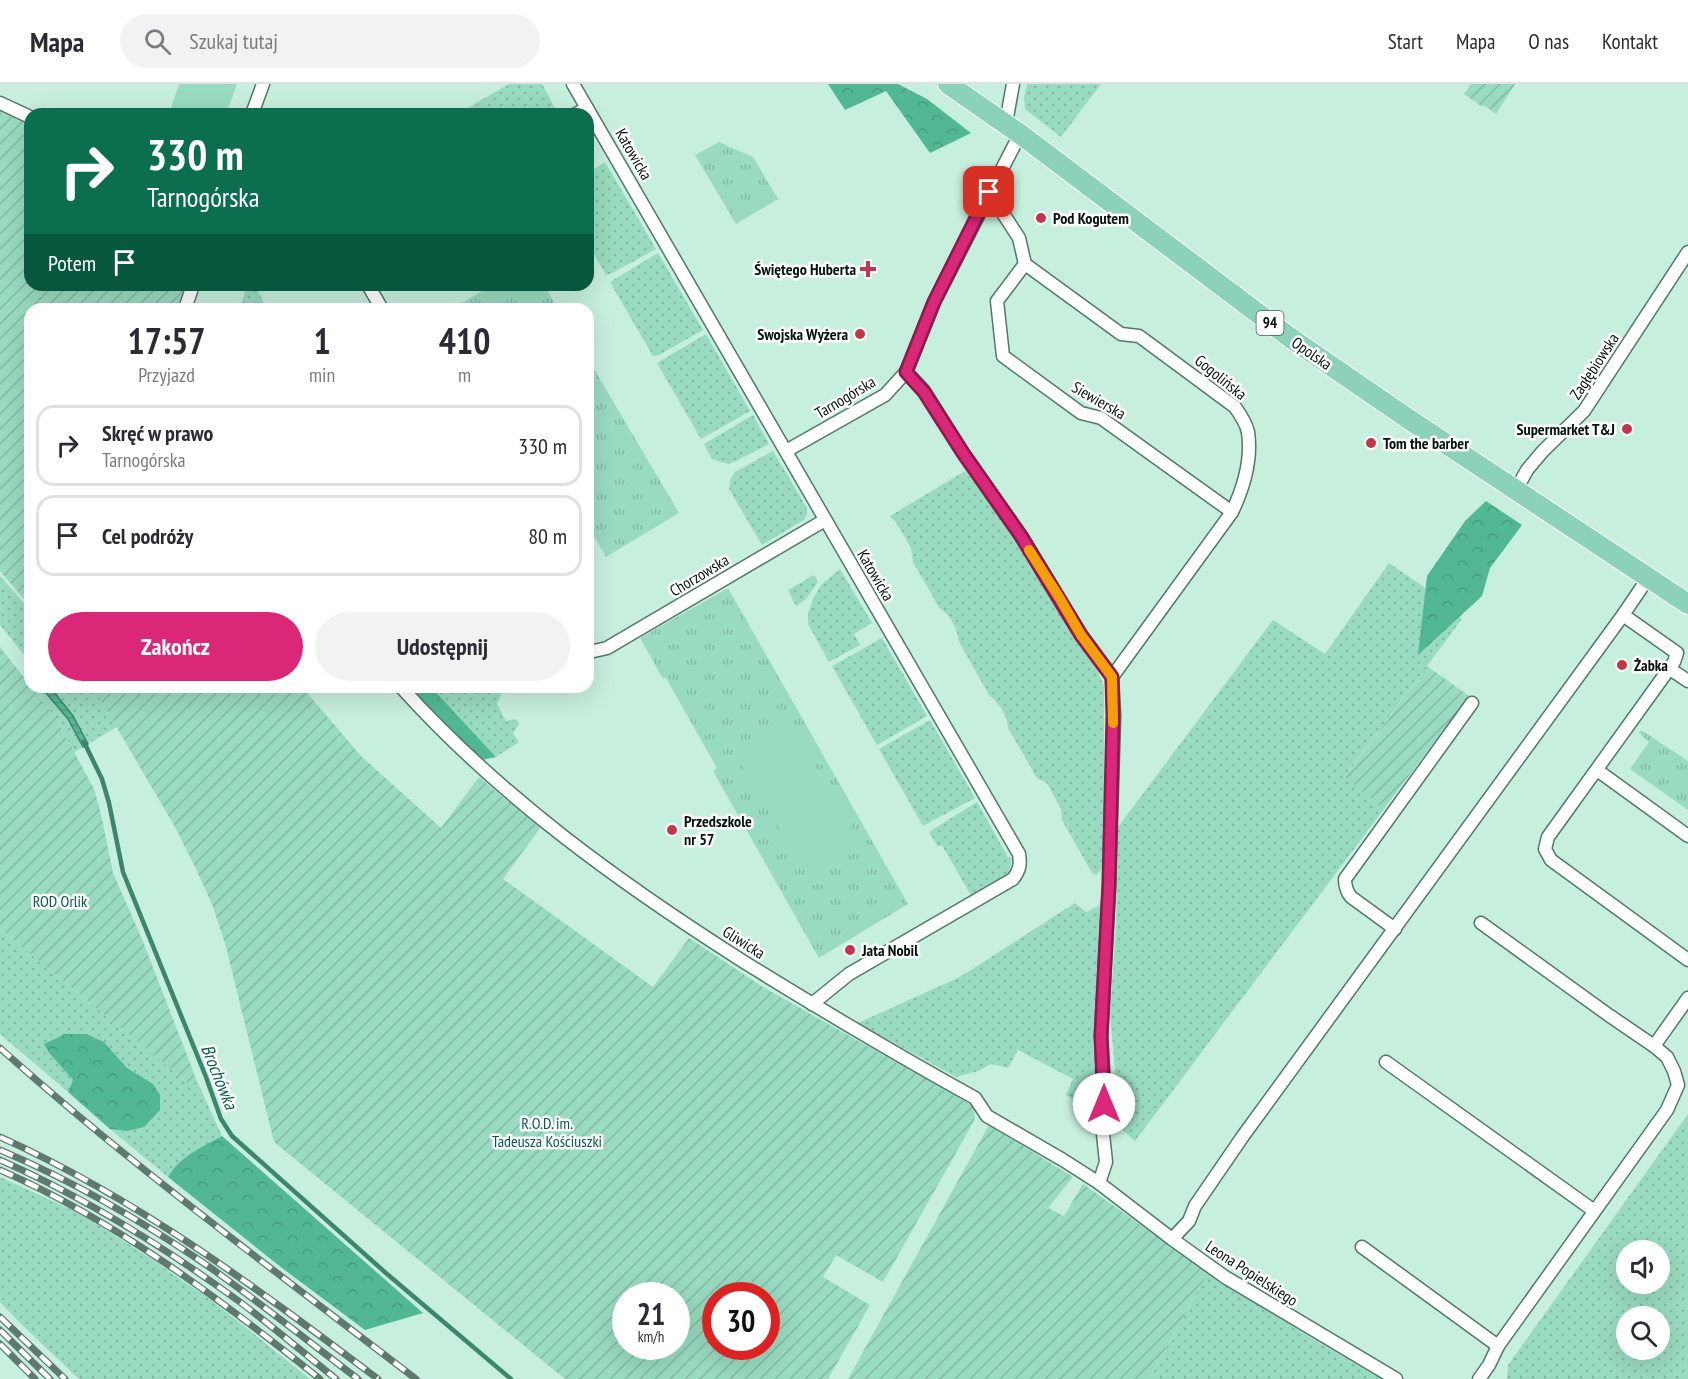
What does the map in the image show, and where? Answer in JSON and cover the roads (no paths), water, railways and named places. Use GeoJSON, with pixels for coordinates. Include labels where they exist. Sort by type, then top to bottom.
{"type":"FeatureCollection","features":[{"type":"Feature","properties":{"kind":"main road","name":"Opolska"},"geometry":{"type":"LineString","coordinates":[[948,84],[1013,128],[1292,339],[1688,604]]}},
{"type":"Feature","properties":{"kind":"street"},"geometry":{"type":"LineString","coordinates":[[254,108],[263,84]]}},
{"type":"Feature","properties":{"kind":"street","name":"Katowicka"},"geometry":{"type":"LineString","coordinates":[[573,84],[581,108]]}},
{"type":"Feature","properties":{"kind":"street","name":"Tarnogórska"},"geometry":{"type":"LineString","coordinates":[[786,451],[885,395],[906,372],[934,302],[989,192],[1013,128],[1013,84]]}},
{"type":"Feature","properties":{"kind":"street"},"geometry":{"type":"LineString","coordinates":[[0,103],[24,114]]}},
{"type":"Feature","properties":{"kind":"street","name":"Katowicka"},"geometry":{"type":"LineString","coordinates":[[594,131],[786,451],[1019,854],[1021,863],[1013,879],[849,974],[812,1004]]}},
{"type":"Feature","properties":{"kind":"street"},"geometry":{"type":"LineString","coordinates":[[989,192],[1019,238],[1025,264]]}},
{"type":"Feature","properties":{"kind":"street","name":"Zagłębiowska"},"geometry":{"type":"LineString","coordinates":[[1516,490],[1527,470],[1543,451],[1579,418],[1688,252]]}},
{"type":"Feature","properties":{"kind":"street","name":"Gogolińska"},"geometry":{"type":"LineString","coordinates":[[1025,264],[1120,334],[1140,336],[1235,406],[1248,430],[1249,448],[1241,491],[1232,512],[1112,677]]}},
{"type":"Feature","properties":{"kind":"street","name":"Siewierska"},"geometry":{"type":"LineString","coordinates":[[1025,264],[997,301],[1003,356],[1081,413],[1101,418],[1232,512]]}},
{"type":"Feature","properties":{"kind":"street"},"geometry":{"type":"LineString","coordinates":[[906,372],[924,392],[1021,536],[1081,635],[1112,677],[1109,885],[1101,1036],[1104,1085],[1103,1134],[1106,1162],[1099,1183]]}},
{"type":"Feature","properties":{"kind":"street","name":"Chorzowska"},"geometry":{"type":"LineString","coordinates":[[594,651],[609,647],[825,520]]}},
{"type":"Feature","properties":{"kind":"street"},"geometry":{"type":"LineString","coordinates":[[1172,1239],[1189,1221],[1195,1206],[1243,1136],[1648,578]]}},
{"type":"Feature","properties":{"kind":"street"},"geometry":{"type":"LineString","coordinates":[[1623,615],[1677,653],[1670,669],[1548,837],[1545,849],[1551,860],[1688,960]]}},
{"type":"Feature","properties":{"kind":"street"},"geometry":{"type":"LineString","coordinates":[[1670,669],[1688,681]]}},
{"type":"Feature","properties":{"kind":"street","name":"Gliwicka"},"geometry":{"type":"LineString","coordinates":[[406,693],[427,716],[485,771],[576,848],[684,924],[812,1004],[975,1098],[987,1116],[1099,1183]]}},
{"type":"Feature","properties":{"kind":"street"},"geometry":{"type":"LineString","coordinates":[[1395,929],[1351,897],[1347,893],[1345,879],[1472,703]]}},
{"type":"Feature","properties":{"kind":"street"},"geometry":{"type":"LineString","coordinates":[[1597,770],[1688,836]]}},
{"type":"Feature","properties":{"kind":"street"},"geometry":{"type":"LineString","coordinates":[[1479,1379],[1498,1346],[1593,1210],[1667,1110],[1678,1085],[1674,1071],[1666,1057],[1654,1046],[1481,923]]}},
{"type":"Feature","properties":{"kind":"street"},"geometry":{"type":"LineString","coordinates":[[1654,1046],[1688,998]]}},
{"type":"Feature","properties":{"kind":"street"},"geometry":{"type":"LineString","coordinates":[[1386,1062],[1593,1210]]}},
{"type":"Feature","properties":{"kind":"street","name":"Leona Popielskiego"},"geometry":{"type":"LineString","coordinates":[[1099,1183],[1225,1277],[1396,1379]]}},
{"type":"Feature","properties":{"kind":"street"},"geometry":{"type":"LineString","coordinates":[[1362,1247],[1498,1346]]}},
{"type":"Feature","properties":{"kind":"waterway","name":"Brochówka"},"geometry":{"type":"LineString","coordinates":[[84,742],[102,779],[123,872],[221,1119],[232,1136],[387,1274],[511,1379]]}},
{"type":"Feature","properties":{"kind":"railway"},"geometry":{"type":"LineString","coordinates":[[0,1048],[152,1176],[416,1379]]}},
{"type":"Feature","properties":{"kind":"railway"},"geometry":{"type":"LineString","coordinates":[[0,1137],[100,1188],[149,1217],[242,1279],[378,1379]]}},
{"type":"Feature","properties":{"kind":"railway"},"geometry":{"type":"LineString","coordinates":[[0,1150],[80,1188],[158,1233],[208,1266],[358,1379]]}},
{"type":"Feature","properties":{"kind":"railway"},"geometry":{"type":"LineString","coordinates":[[0,1160],[94,1207],[183,1262],[240,1302],[336,1379]]}},
{"type":"Feature","properties":{"kind":"railway"},"geometry":{"type":"LineString","coordinates":[[0,1170],[86,1213],[167,1264],[206,1291],[320,1379]]}},
{"type":"Feature","properties":{"kind":"railway"},"geometry":{"type":"LineString","coordinates":[[0,1317],[65,1379]]}},
{"type":"Feature","properties":{"kind":"railway"},"geometry":{"type":"LineString","coordinates":[[0,1330],[50,1379]]}},
{"type":"Feature","properties":{"kind":"railway"},"geometry":{"type":"LineString","coordinates":[[0,1344],[35,1379]]}},
{"type":"Feature","properties":{"kind":"place","name":"Pod Kogutem"},"geometry":{"type":"Point","coordinates":[1041,218]}},
{"type":"Feature","properties":{"kind":"place","name":"Świętego Huberta"},"geometry":{"type":"Point","coordinates":[868,269]}},
{"type":"Feature","properties":{"kind":"place","name":"Swojska Wyżera"},"geometry":{"type":"Point","coordinates":[860,334]}},
{"type":"Feature","properties":{"kind":"place","name":"Supermarket T&J"},"geometry":{"type":"Point","coordinates":[1627,429]}},
{"type":"Feature","properties":{"kind":"place","name":"Tom the barber"},"geometry":{"type":"Point","coordinates":[1371,443]}},
{"type":"Feature","properties":{"kind":"place","name":"Żabka"},"geometry":{"type":"Point","coordinates":[1622,665]}},
{"type":"Feature","properties":{"kind":"place","name":"Przedszkole nr 57"},"geometry":{"type":"Point","coordinates":[672,830]}},
{"type":"Feature","properties":{"kind":"place","name":"Jata Nobil"},"geometry":{"type":"Point","coordinates":[850,950]}},
{"type":"Feature","properties":{"kind":"park label","name":"ROD Orlik"},"geometry":{"type":"Point","coordinates":[60,901]}},
{"type":"Feature","properties":{"kind":"park label","name":"R.O.D. im. Tadeusza Kościuszki"},"geometry":{"type":"Point","coordinates":[547,1132]}}]}
